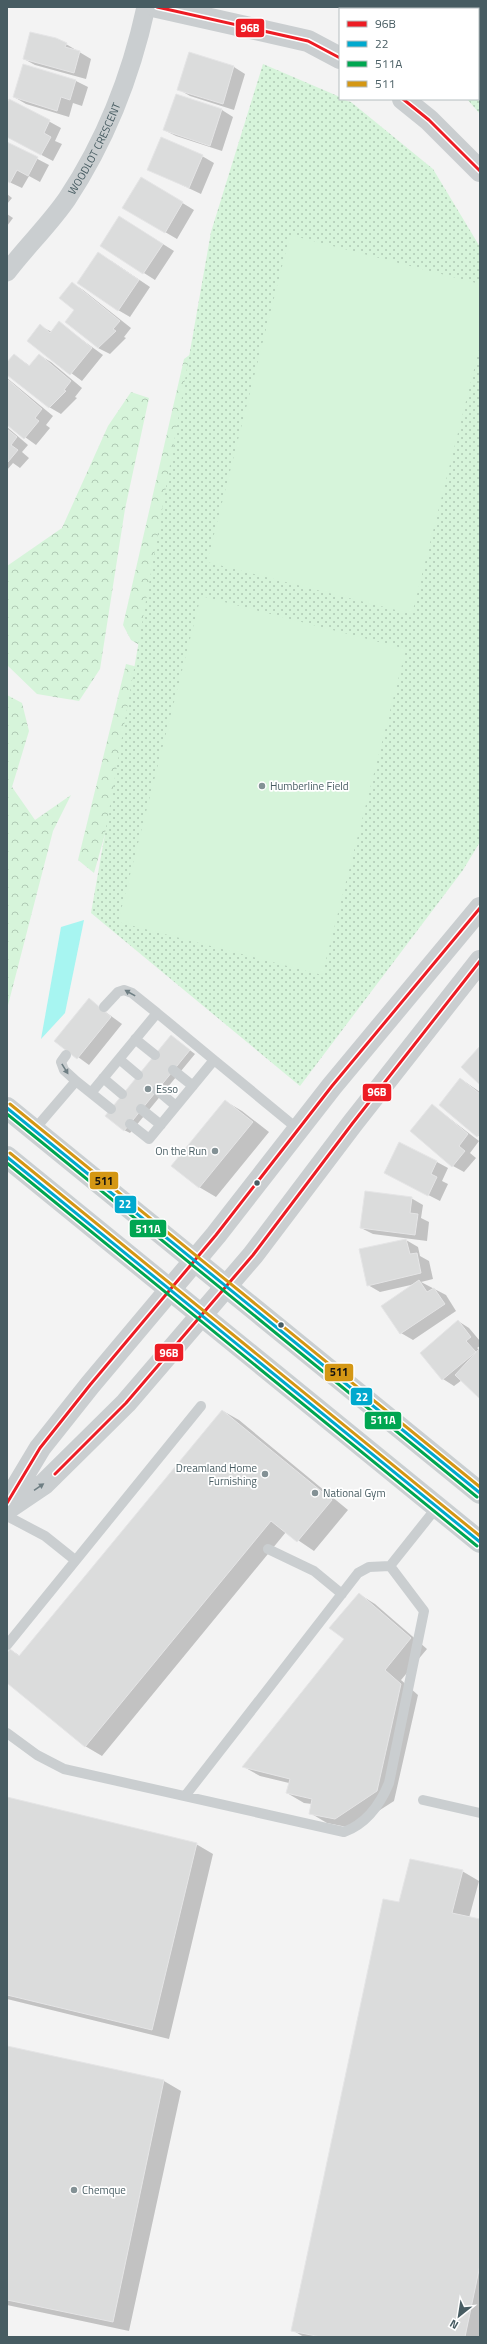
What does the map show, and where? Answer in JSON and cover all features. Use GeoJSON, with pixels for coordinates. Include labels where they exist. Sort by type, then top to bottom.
{"type":"FeatureCollection","features":[{"type":"Feature","properties":{"kind":"main road"},"geometry":{"type":"LineString","coordinates":[[7,1108],[480,1493]]}},
{"type":"Feature","properties":{"kind":"main road"},"geometry":{"type":"LineString","coordinates":[[7,1157],[480,1542]]}},
{"type":"Feature","properties":{"kind":"street","name":"WOODLOT CRESCENT"},"geometry":{"type":"LineString","coordinates":[[7,272],[66,200],[103,138],[123,92],[139,40],[146,7]]}},
{"type":"Feature","properties":{"kind":"street"},"geometry":{"type":"LineString","coordinates":[[158,7],[308,41],[339,57]]}},
{"type":"Feature","properties":{"kind":"street"},"geometry":{"type":"LineString","coordinates":[[404,100],[429,120],[480,171]]}},
{"type":"Feature","properties":{"kind":"street"},"geometry":{"type":"LineString","coordinates":[[7,1503],[40,1448],[194,1261],[342,1074],[480,908]]}},
{"type":"Feature","properties":{"kind":"street"},"geometry":{"type":"LineString","coordinates":[[7,1509],[44,1484],[121,1408],[253,1255],[352,1124],[480,961]]}},
{"type":"Feature","properties":{"kind":"lane"},"geometry":{"type":"LineString","coordinates":[[104,1007],[118,992],[124,990],[132,993],[298,1130]]}},
{"type":"Feature","properties":{"kind":"lane"},"geometry":{"type":"LineString","coordinates":[[91,1093],[157,1013]]}},
{"type":"Feature","properties":{"kind":"lane"},"geometry":{"type":"LineString","coordinates":[[136,1039],[155,1055]]}},
{"type":"Feature","properties":{"kind":"lane"},"geometry":{"type":"LineString","coordinates":[[66,1055],[62,1062],[64,1070],[111,1109]]}},
{"type":"Feature","properties":{"kind":"lane"},"geometry":{"type":"LineString","coordinates":[[119,1059],[138,1075]]}},
{"type":"Feature","properties":{"kind":"lane"},"geometry":{"type":"LineString","coordinates":[[130,1124],[149,1139],[214,1060]]}},
{"type":"Feature","properties":{"kind":"lane"},"geometry":{"type":"LineString","coordinates":[[173,1070],[193,1086]]}},
{"type":"Feature","properties":{"kind":"lane"},"geometry":{"type":"LineString","coordinates":[[103,1078],[122,1094]]}},
{"type":"Feature","properties":{"kind":"lane"},"geometry":{"type":"LineString","coordinates":[[34,1130],[76,1081]]}},
{"type":"Feature","properties":{"kind":"lane"},"geometry":{"type":"LineString","coordinates":[[157,1090],[176,1106]]}},
{"type":"Feature","properties":{"kind":"lane"},"geometry":{"type":"LineString","coordinates":[[141,1109],[161,1125]]}},
{"type":"Feature","properties":{"kind":"lane"},"geometry":{"type":"LineString","coordinates":[[7,1645],[201,1406]]}},
{"type":"Feature","properties":{"kind":"lane"},"geometry":{"type":"LineString","coordinates":[[185,1796],[358,1573],[369,1567],[390,1566],[437,1507]]}},
{"type":"Feature","properties":{"kind":"lane"},"geometry":{"type":"LineString","coordinates":[[7,1516],[45,1536],[75,1560]]}},
{"type":"Feature","properties":{"kind":"lane"},"geometry":{"type":"LineString","coordinates":[[268,1549],[314,1571],[342,1594]]}},
{"type":"Feature","properties":{"kind":"lane"},"geometry":{"type":"LineString","coordinates":[[7,1733],[37,1755],[64,1769],[344,1832],[356,1827],[382,1800],[389,1783],[424,1611],[390,1566]]}},
{"type":"Feature","properties":{"kind":"lane"},"geometry":{"type":"LineString","coordinates":[[423,1800],[480,1813]]}},
{"type":"Feature","properties":{"kind":"green space"},"geometry":{"type":"Polygon","coordinates":[[[339,7],[480,7],[480,114],[468,100],[479,100],[479,8],[339,7]]]}},
{"type":"Feature","properties":{"kind":"green space"},"geometry":{"type":"Polygon","coordinates":[[[263,64],[339,97],[339,100],[351,102],[433,169],[480,247],[480,842],[463,870],[300,1086],[91,913],[211,232],[263,64]]]}},
{"type":"Feature","properties":{"kind":"green space"},"geometry":{"type":"Polygon","coordinates":[[[290,235],[480,284],[480,346],[412,614],[207,562],[290,235]]]}},
{"type":"Feature","properties":{"kind":"green space"},"geometry":{"type":"Polygon","coordinates":[[[221,332],[143,647],[131,640],[123,625],[184,359],[221,332]]]}},
{"type":"Feature","properties":{"kind":"green space"},"geometry":{"type":"Polygon","coordinates":[[[131,392],[149,398],[125,509],[100,669],[79,701],[37,694],[7,665],[7,566],[62,528],[108,426],[131,392]]]}},
{"type":"Feature","properties":{"kind":"green space","name":"Humberline Field"},"geometry":{"type":"Polygon","coordinates":[[[201,596],[406,649],[322,975],[118,922],[201,596]]]}},
{"type":"Feature","properties":{"kind":"green space"},"geometry":{"type":"Polygon","coordinates":[[[126,664],[146,669],[147,686],[94,873],[78,860],[126,664]]]}},
{"type":"Feature","properties":{"kind":"green space"},"geometry":{"type":"Polygon","coordinates":[[[7,695],[22,703],[29,731],[12,787],[35,820],[71,795],[53,831],[7,1009],[7,695]]]}},
{"type":"Feature","properties":{"kind":"water"},"geometry":{"type":"Polygon","coordinates":[[[84,920],[65,1013],[41,1039],[61,927],[84,920]]]}},
{"type":"Feature","properties":{"kind":"building"},"geometry":{"type":"Polygon","coordinates":[[[30,32],[56,38],[67,43],[65,47],[80,51],[74,73],[23,59],[30,32]]]}},
{"type":"Feature","properties":{"kind":"building"},"geometry":{"type":"Polygon","coordinates":[[[189,52],[234,66],[223,104],[177,90],[189,52]]]}},
{"type":"Feature","properties":{"kind":"building"},"geometry":{"type":"Polygon","coordinates":[[[23,64],[76,80],[70,100],[61,97],[57,111],[13,97],[23,64]]]}},
{"type":"Feature","properties":{"kind":"building"},"geometry":{"type":"Polygon","coordinates":[[[176,94],[222,109],[210,146],[163,130],[176,94]]]}},
{"type":"Feature","properties":{"kind":"building"},"geometry":{"type":"Polygon","coordinates":[[[9,99],[50,120],[44,133],[51,137],[41,155],[7,137],[7,103],[9,99]]]}},
{"type":"Feature","properties":{"kind":"building"},"geometry":{"type":"Polygon","coordinates":[[[161,137],[203,155],[189,188],[147,170],[161,137]]]}},
{"type":"Feature","properties":{"kind":"building"},"geometry":{"type":"Polygon","coordinates":[[[7,142],[38,157],[28,176],[17,170],[10,183],[7,181],[7,142]]]}},
{"type":"Feature","properties":{"kind":"building"},"geometry":{"type":"Polygon","coordinates":[[[141,177],[183,202],[165,233],[122,208],[141,177]]]}},
{"type":"Feature","properties":{"kind":"building"},"geometry":{"type":"Polygon","coordinates":[[[119,216],[163,244],[143,274],[100,246],[119,216]]]}},
{"type":"Feature","properties":{"kind":"building"},"geometry":{"type":"Polygon","coordinates":[[[98,252],[139,280],[118,311],[77,283],[98,252]]]}},
{"type":"Feature","properties":{"kind":"building"},"geometry":{"type":"Polygon","coordinates":[[[72,282],[120,321],[113,329],[116,331],[98,348],[65,322],[74,310],[59,298],[72,282]]]}},
{"type":"Feature","properties":{"kind":"building"},"geometry":{"type":"Polygon","coordinates":[[[59,321],[92,348],[70,375],[27,341],[40,324],[50,333],[59,321]]]}},
{"type":"Feature","properties":{"kind":"building"},"geometry":{"type":"Polygon","coordinates":[[[14,354],[29,366],[39,354],[71,381],[64,390],[66,391],[49,408],[7,375],[7,362],[14,354]]]}},
{"type":"Feature","properties":{"kind":"building"},"geometry":{"type":"Polygon","coordinates":[[[7,379],[42,409],[35,418],[39,421],[24,439],[7,425],[7,379]]]}},
{"type":"Feature","properties":{"kind":"building"},"geometry":{"type":"Polygon","coordinates":[[[7,429],[17,437],[11,445],[18,450],[8,462],[7,429]]]}},
{"type":"Feature","properties":{"kind":"building"},"geometry":{"type":"Polygon","coordinates":[[[89,998],[111,1017],[77,1059],[54,1041],[89,998]]]}},
{"type":"Feature","properties":{"kind":"building"},"geometry":{"type":"Polygon","coordinates":[[[171,1035],[190,1050],[124,1131],[105,1116],[171,1035]]]}},
{"type":"Feature","properties":{"kind":"building"},"geometry":{"type":"Polygon","coordinates":[[[480,1046],[480,1085],[461,1067],[480,1046]]]}},
{"type":"Feature","properties":{"kind":"building"},"geometry":{"type":"Polygon","coordinates":[[[460,1078],[480,1094],[480,1133],[477,1137],[439,1105],[460,1078]]]}},
{"type":"Feature","properties":{"kind":"building"},"geometry":{"type":"Polygon","coordinates":[[[225,1100],[253,1122],[199,1188],[171,1166],[225,1100]]]}},
{"type":"Feature","properties":{"kind":"building"},"geometry":{"type":"Polygon","coordinates":[[[432,1104],[468,1134],[459,1146],[465,1151],[452,1167],[410,1131],[432,1104]]]}},
{"type":"Feature","properties":{"kind":"building"},"geometry":{"type":"Polygon","coordinates":[[[399,1142],[437,1161],[431,1174],[437,1177],[428,1196],[384,1173],[399,1142]]]}},
{"type":"Feature","properties":{"kind":"building"},"geometry":{"type":"Polygon","coordinates":[[[365,1191],[412,1197],[410,1213],[418,1214],[415,1235],[360,1228],[365,1191]]]}},
{"type":"Feature","properties":{"kind":"building"},"geometry":{"type":"Polygon","coordinates":[[[406,1239],[410,1254],[417,1253],[421,1273],[367,1286],[359,1249],[406,1239]]]}},
{"type":"Feature","properties":{"kind":"building"},"geometry":{"type":"Polygon","coordinates":[[[419,1280],[427,1292],[434,1288],[445,1304],[400,1334],[381,1306],[419,1280]]]}},
{"type":"Feature","properties":{"kind":"building"},"geometry":{"type":"Polygon","coordinates":[[[458,1320],[471,1337],[466,1341],[476,1352],[442,1380],[420,1353],[458,1320]]]}},
{"type":"Feature","properties":{"kind":"building"},"geometry":{"type":"Polygon","coordinates":[[[480,1348],[480,1399],[455,1375],[480,1348]]]}},
{"type":"Feature","properties":{"kind":"building"},"geometry":{"type":"Polygon","coordinates":[[[222,1410],[332,1500],[297,1542],[271,1521],[85,1747],[7,1683],[7,1653],[10,1649],[19,1656],[222,1410]]]}},
{"type":"Feature","properties":{"kind":"building"},"geometry":{"type":"Polygon","coordinates":[[[359,1593],[411,1638],[385,1670],[401,1684],[377,1791],[335,1819],[309,1814],[312,1799],[286,1793],[290,1779],[242,1767],[344,1639],[329,1628],[359,1593]]]}},
{"type":"Feature","properties":{"kind":"building"},"geometry":{"type":"Polygon","coordinates":[[[7,1797],[197,1843],[152,2030],[7,1995],[7,1797]]]}},
{"type":"Feature","properties":{"kind":"building"},"geometry":{"type":"Polygon","coordinates":[[[410,1859],[463,1870],[452,1913],[480,1919],[480,2265],[465,2337],[321,2337],[291,2331],[383,1899],[399,1902],[410,1859]]]}},
{"type":"Feature","properties":{"kind":"building","name":"Chemque"},"geometry":{"type":"Polygon","coordinates":[[[7,2046],[164,2080],[113,2322],[7,2300],[7,2046]]]}},
{"type":"Feature","properties":{"kind":"transit line","name":"96B"},"geometry":{"type":"LineString","coordinates":[[157,7],[308,41],[339,57]]}},
{"type":"Feature","properties":{"kind":"transit line","name":"96B"},"geometry":{"type":"LineString","coordinates":[[404,100],[429,120],[480,171]]}},
{"type":"Feature","properties":{"kind":"transit line","name":"96B"},"geometry":{"type":"LineString","coordinates":[[7,1503],[40,1448],[90,1385],[216,1235],[332,1086],[480,908]]}},
{"type":"Feature","properties":{"kind":"transit line","name":"96B"},"geometry":{"type":"LineString","coordinates":[[55,1474],[126,1403],[253,1255],[352,1124],[480,961]]}},
{"type":"Feature","properties":{"kind":"transit line","name":"511"},"geometry":{"type":"LineString","coordinates":[[10,1104],[480,1487]]}},
{"type":"Feature","properties":{"kind":"transit line","name":"22"},"geometry":{"type":"LineString","coordinates":[[7,1108],[480,1493]]}},
{"type":"Feature","properties":{"kind":"transit line","name":"511A"},"geometry":{"type":"LineString","coordinates":[[7,1114],[477,1497]]}},
{"type":"Feature","properties":{"kind":"transit line","name":"511"},"geometry":{"type":"LineString","coordinates":[[10,1153],[480,1536]]}},
{"type":"Feature","properties":{"kind":"transit line","name":"22"},"geometry":{"type":"LineString","coordinates":[[7,1157],[480,1542]]}},
{"type":"Feature","properties":{"kind":"transit line","name":"511A"},"geometry":{"type":"LineString","coordinates":[[7,1163],[477,1546]]}},
{"type":"Feature","properties":{"kind":"place","name":"Humberline Field"},"geometry":{"type":"Point","coordinates":[262,786]}},
{"type":"Feature","properties":{"kind":"place","name":"Esso"},"geometry":{"type":"Point","coordinates":[148,1089]}},
{"type":"Feature","properties":{"kind":"place","name":"On the Run"},"geometry":{"type":"Point","coordinates":[215,1151]}},
{"type":"Feature","properties":{"kind":"place","name":"Dreamland Home Furnishing"},"geometry":{"type":"Point","coordinates":[265,1474]}},
{"type":"Feature","properties":{"kind":"place","name":"National Gym"},"geometry":{"type":"Point","coordinates":[315,1493]}},
{"type":"Feature","properties":{"kind":"place","name":"Chemque"},"geometry":{"type":"Point","coordinates":[74,2190]}}]}
